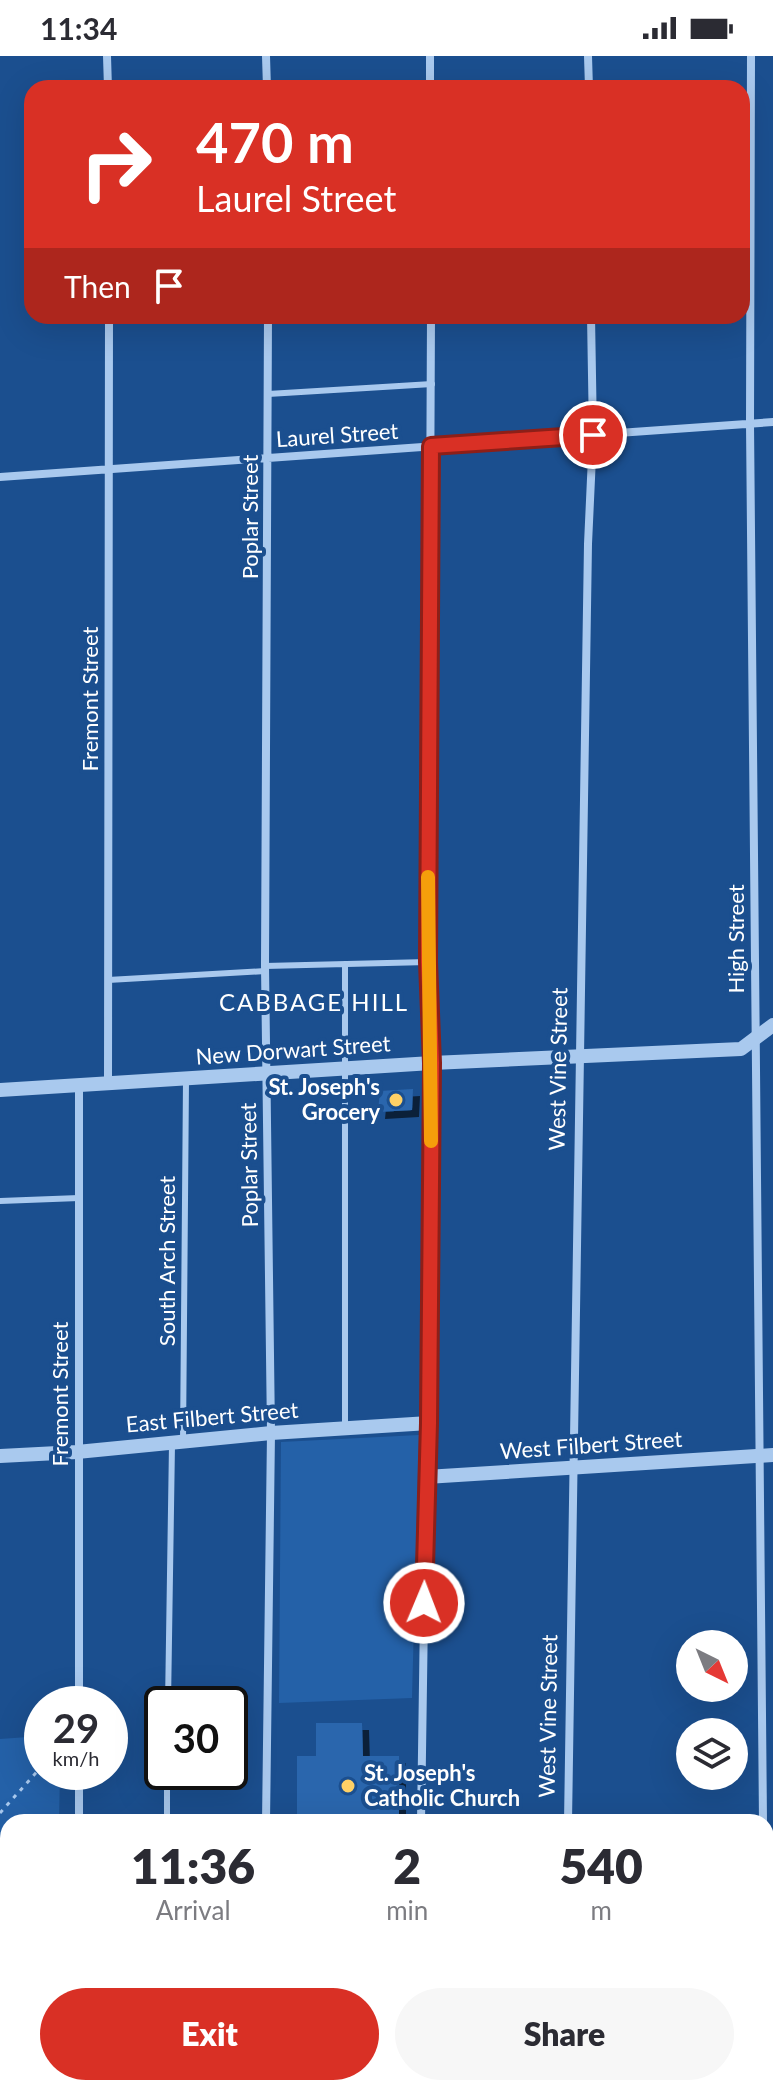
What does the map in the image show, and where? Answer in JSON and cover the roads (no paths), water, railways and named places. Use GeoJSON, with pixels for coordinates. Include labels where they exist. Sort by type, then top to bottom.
{"type":"FeatureCollection","features":[{"type":"Feature","properties":{"kind":"street"},"geometry":{"type":"LineString","coordinates":[[107,56],[108,80]]}},
{"type":"Feature","properties":{"kind":"street"},"geometry":{"type":"LineString","coordinates":[[266,56],[267,80]]}},
{"type":"Feature","properties":{"kind":"street"},"geometry":{"type":"LineString","coordinates":[[430,56],[430,80]]}},
{"type":"Feature","properties":{"kind":"street"},"geometry":{"type":"LineString","coordinates":[[588,56],[589,80]]}},
{"type":"Feature","properties":{"kind":"street","name":"High Street"},"geometry":{"type":"LineString","coordinates":[[749,80],[751,56]]}},
{"type":"Feature","properties":{"kind":"street","name":"Fremont Street"},"geometry":{"type":"LineString","coordinates":[[108,1082],[109,324]]}},
{"type":"Feature","properties":{"kind":"street","name":"Poplar Street"},"geometry":{"type":"LineString","coordinates":[[266,1814],[271,1433],[265,968],[268,324]]}},
{"type":"Feature","properties":{"kind":"street"},"geometry":{"type":"LineString","coordinates":[[421,1814],[432,1063],[428,962],[431,324]]}},
{"type":"Feature","properties":{"kind":"street","name":"West Vine Street"},"geometry":{"type":"LineString","coordinates":[[568,1814],[588,544],[593,435],[591,324]]}},
{"type":"Feature","properties":{"kind":"street","name":"High Street"},"geometry":{"type":"LineString","coordinates":[[749,324],[755,1039],[766,1456],[763,1814]]}},
{"type":"Feature","properties":{"kind":"street","name":"Laurel Street"},"geometry":{"type":"LineString","coordinates":[[0,477],[773,422]]}},
{"type":"Feature","properties":{"kind":"street","name":"New Dorwart Street"},"geometry":{"type":"LineString","coordinates":[[0,1090],[432,1063],[741,1049],[773,1025]]}},
{"type":"Feature","properties":{"kind":"street","name":"Fremont Street"},"geometry":{"type":"LineString","coordinates":[[79,1085],[79,1686]]}},
{"type":"Feature","properties":{"kind":"street","name":"East Filbert Street"},"geometry":{"type":"LineString","coordinates":[[0,1456],[429,1423]]}},
{"type":"Feature","properties":{"kind":"street","name":"West Filbert Street"},"geometry":{"type":"LineString","coordinates":[[426,1477],[766,1456]]}},
{"type":"Feature","properties":{"kind":"street"},"geometry":{"type":"LineString","coordinates":[[79,1790],[79,1814]]}},
{"type":"Feature","properties":{"kind":"lane"},"geometry":{"type":"LineString","coordinates":[[268,394],[432,384]]}},
{"type":"Feature","properties":{"kind":"lane"},"geometry":{"type":"LineString","coordinates":[[108,980],[265,968],[428,962]]}},
{"type":"Feature","properties":{"kind":"lane"},"geometry":{"type":"LineString","coordinates":[[345,964],[345,1428]]}},
{"type":"Feature","properties":{"kind":"lane","name":"South Arch Street"},"geometry":{"type":"LineString","coordinates":[[169,1686],[186,1080]]}},
{"type":"Feature","properties":{"kind":"lane"},"geometry":{"type":"LineString","coordinates":[[0,1201],[79,1198]]}},
{"type":"Feature","properties":{"kind":"lane"},"geometry":{"type":"LineString","coordinates":[[167,1790],[167,1814]]}},
{"type":"Feature","properties":{"kind":"place","name":"St. Joseph's Grocery"},"geometry":{"type":"Point","coordinates":[396,1100]}},
{"type":"Feature","properties":{"kind":"place","name":"St. Joseph's Catholic Church"},"geometry":{"type":"Point","coordinates":[348,1786]}},
{"type":"Feature","properties":{"kind":"district","name":"CABBAGE HILL"},"geometry":{"type":"Point","coordinates":[314,1003]}}]}
